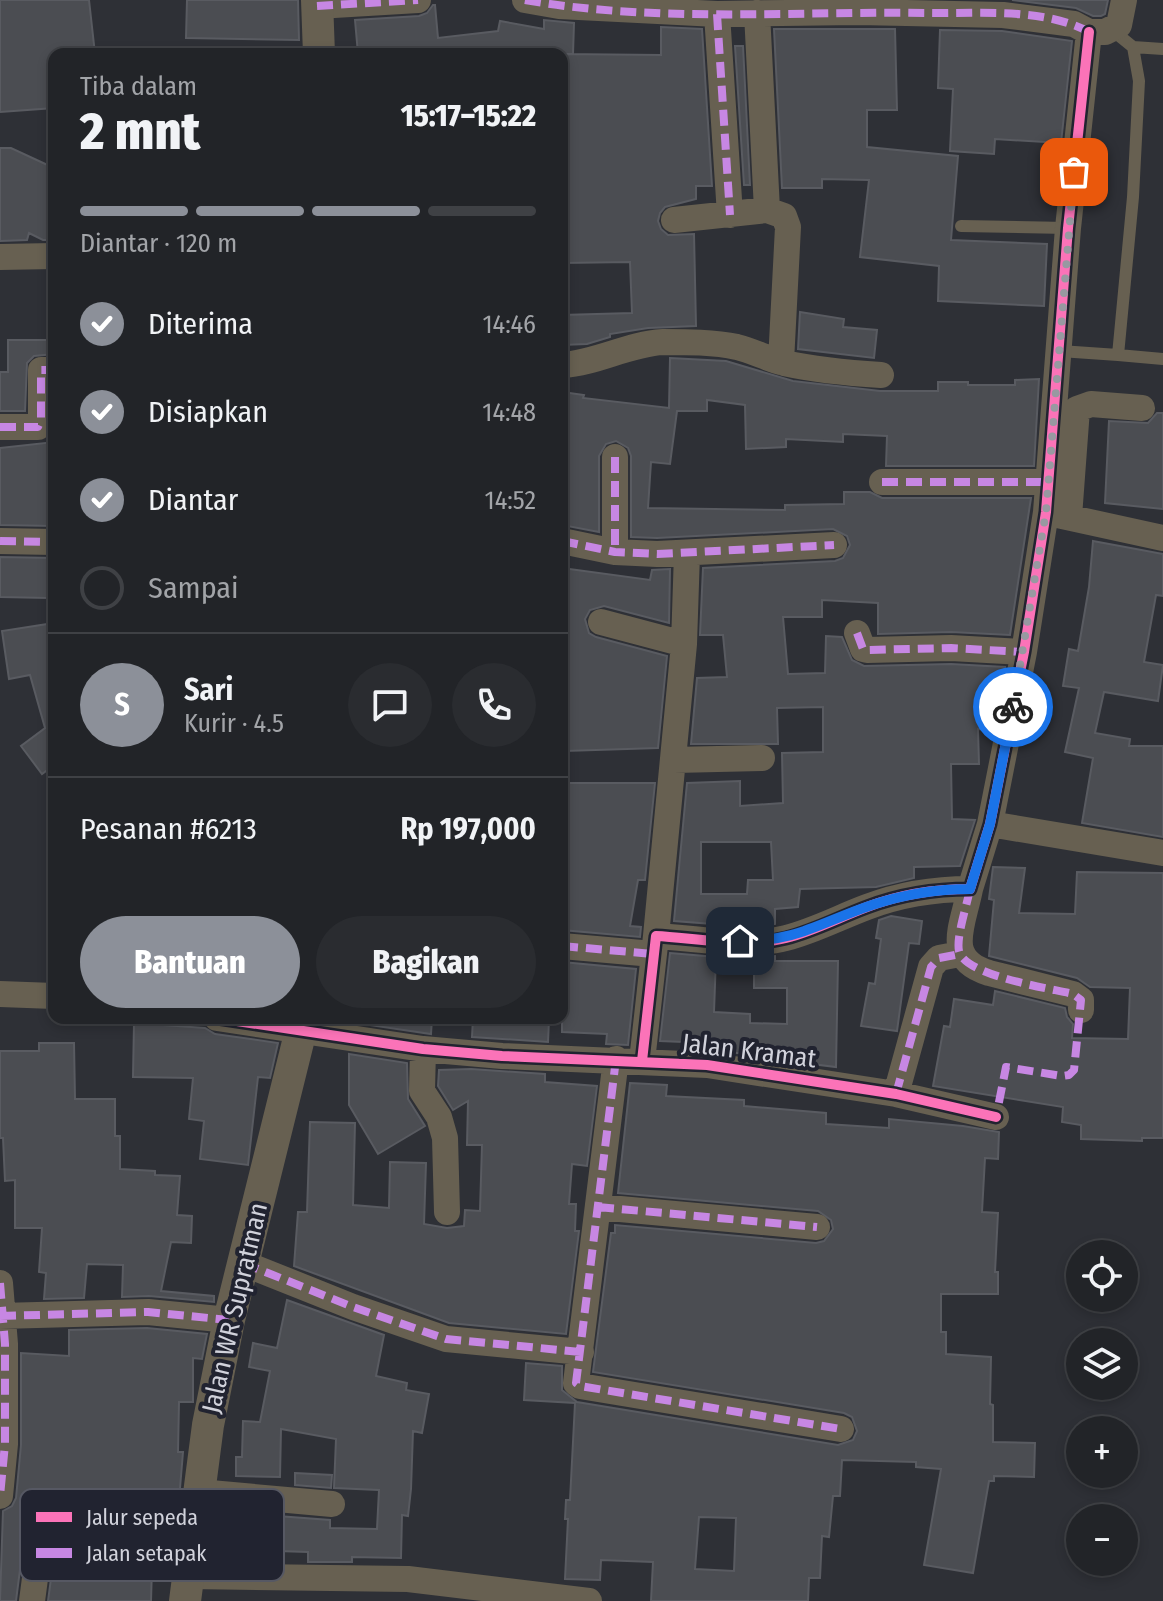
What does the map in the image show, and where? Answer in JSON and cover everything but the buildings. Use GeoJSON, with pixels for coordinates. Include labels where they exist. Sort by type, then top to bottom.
{"type":"FeatureCollection","features":[{"type":"Feature","properties":{"kind":"street"},"geometry":{"type":"LineString","coordinates":[[319,48],[317,3],[418,0]]}},
{"type":"Feature","properties":{"kind":"street"},"geometry":{"type":"LineString","coordinates":[[525,0],[559,6],[1003,15],[1074,24],[1100,31],[1119,25],[1124,0]]}},
{"type":"Feature","properties":{"kind":"street"},"geometry":{"type":"LineString","coordinates":[[737,10],[767,210]]}},
{"type":"Feature","properties":{"kind":"street"},"geometry":{"type":"LineString","coordinates":[[730,215],[737,10]]}},
{"type":"Feature","properties":{"kind":"street"},"geometry":{"type":"LineString","coordinates":[[1058,515],[1049,482],[1068,228],[1100,31]]}},
{"type":"Feature","properties":{"kind":"street"},"geometry":{"type":"LineString","coordinates":[[674,220],[767,210],[784,216],[788,227],[781,362]]}},
{"type":"Feature","properties":{"kind":"street"},"geometry":{"type":"LineString","coordinates":[[0,257],[48,256]]}},
{"type":"Feature","properties":{"kind":"street"},"geometry":{"type":"LineString","coordinates":[[568,365],[585,364],[632,347],[662,342],[737,347],[781,362],[827,371],[881,375]]}},
{"type":"Feature","properties":{"kind":"street"},"geometry":{"type":"LineString","coordinates":[[0,427],[38,427],[41,420],[41,370],[48,370]]}},
{"type":"Feature","properties":{"kind":"street"},"geometry":{"type":"LineString","coordinates":[[960,954],[970,889],[990,824],[1024,652],[1058,515],[1077,409],[1091,404],[1142,408]]}},
{"type":"Feature","properties":{"kind":"street"},"geometry":{"type":"LineString","coordinates":[[615,457],[615,552]]}},
{"type":"Feature","properties":{"kind":"street"},"geometry":{"type":"LineString","coordinates":[[882,482],[1049,482]]}},
{"type":"Feature","properties":{"kind":"street"},"geometry":{"type":"LineString","coordinates":[[1058,515],[1163,538]]}},
{"type":"Feature","properties":{"kind":"street"},"geometry":{"type":"LineString","coordinates":[[0,541],[48,542]]}},
{"type":"Feature","properties":{"kind":"street"},"geometry":{"type":"LineString","coordinates":[[568,542],[615,552],[687,553],[834,545]]}},
{"type":"Feature","properties":{"kind":"street"},"geometry":{"type":"LineString","coordinates":[[687,553],[684,644],[655,945],[598,1207],[581,1352],[575,1378],[580,1386],[841,1429]]}},
{"type":"Feature","properties":{"kind":"street"},"geometry":{"type":"LineString","coordinates":[[601,622],[684,644]]}},
{"type":"Feature","properties":{"kind":"street"},"geometry":{"type":"LineString","coordinates":[[857,633],[863,649],[867,650],[951,648],[1024,652]]}},
{"type":"Feature","properties":{"kind":"street"},"geometry":{"type":"LineString","coordinates":[[674,760],[762,758]]}},
{"type":"Feature","properties":{"kind":"street"},"geometry":{"type":"LineString","coordinates":[[990,824],[1163,853]]}},
{"type":"Feature","properties":{"kind":"street"},"geometry":{"type":"LineString","coordinates":[[568,946],[783,939],[870,906],[906,896],[936,889],[970,889]]}},
{"type":"Feature","properties":{"kind":"street"},"geometry":{"type":"LineString","coordinates":[[960,954],[978,970],[1073,994],[1081,1000],[1081,1010]]}},
{"type":"Feature","properties":{"kind":"street"},"geometry":{"type":"LineString","coordinates":[[896,1094],[931,967],[939,958],[960,954]]}},
{"type":"Feature","properties":{"kind":"street"},"geometry":{"type":"LineString","coordinates":[[0,994],[48,996]]}},
{"type":"Feature","properties":{"kind":"street","name":"Jalan Kramat"},"geometry":{"type":"LineString","coordinates":[[303,1024],[423,1049],[502,1056],[707,1065],[896,1094],[996,1117]]}},
{"type":"Feature","properties":{"kind":"street","name":"Jalan WR Supratman"},"geometry":{"type":"LineString","coordinates":[[199,1489],[208,1425],[229,1320],[303,1024]]}},
{"type":"Feature","properties":{"kind":"street"},"geometry":{"type":"LineString","coordinates":[[423,1049],[422,1091],[443,1125],[445,1138],[447,1212]]}},
{"type":"Feature","properties":{"kind":"street"},"geometry":{"type":"LineString","coordinates":[[598,1207],[817,1227]]}},
{"type":"Feature","properties":{"kind":"street"},"geometry":{"type":"LineString","coordinates":[[243,1263],[353,1307],[446,1339],[581,1352]]}},
{"type":"Feature","properties":{"kind":"street"},"geometry":{"type":"LineString","coordinates":[[0,1283],[5,1444],[0,1496]]}},
{"type":"Feature","properties":{"kind":"street"},"geometry":{"type":"LineString","coordinates":[[2,1316],[148,1312],[229,1320]]}},
{"type":"Feature","properties":{"kind":"street"},"geometry":{"type":"LineString","coordinates":[[284,1500],[332,1504]]}},
{"type":"Feature","properties":{"kind":"street"},"geometry":{"type":"LineString","coordinates":[[186,1588],[408,1579],[589,1601]]}},
{"type":"Feature","properties":{"kind":"street"},"geometry":{"type":"LineString","coordinates":[[32,1601],[35,1581]]}},
{"type":"Feature","properties":{"kind":"lane"},"geometry":{"type":"LineString","coordinates":[[1100,31],[1133,47],[1163,49]]}},
{"type":"Feature","properties":{"kind":"lane"},"geometry":{"type":"LineString","coordinates":[[1118,355],[1133,197],[1139,81],[1133,47]]}},
{"type":"Feature","properties":{"kind":"lane"},"geometry":{"type":"LineString","coordinates":[[961,226],[1068,228]]}},
{"type":"Feature","properties":{"kind":"lane"},"geometry":{"type":"LineString","coordinates":[[1060,351],[1163,359]]}},
{"type":"Feature","properties":{"kind":"marked path"},"geometry":{"type":"LineString","coordinates":[[317,6],[418,0]]}},
{"type":"Feature","properties":{"kind":"marked path"},"geometry":{"type":"LineString","coordinates":[[525,0],[574,7],[675,14],[1031,15],[1071,24],[1089,32]]}},
{"type":"Feature","properties":{"kind":"marked path"},"geometry":{"type":"LineString","coordinates":[[717,14],[730,215]]}},
{"type":"Feature","properties":{"kind":"marked path"},"geometry":{"type":"LineString","coordinates":[[0,427],[38,427],[41,420],[41,370],[48,370]]}},
{"type":"Feature","properties":{"kind":"marked path"},"geometry":{"type":"LineString","coordinates":[[615,457],[615,552]]}},
{"type":"Feature","properties":{"kind":"marked path"},"geometry":{"type":"LineString","coordinates":[[882,482],[1049,482]]}},
{"type":"Feature","properties":{"kind":"marked path"},"geometry":{"type":"LineString","coordinates":[[0,541],[48,542]]}},
{"type":"Feature","properties":{"kind":"marked path"},"geometry":{"type":"LineString","coordinates":[[568,542],[615,552],[657,554],[834,545]]}},
{"type":"Feature","properties":{"kind":"marked path"},"geometry":{"type":"LineString","coordinates":[[857,633],[863,649],[867,650],[951,648],[1024,652]]}},
{"type":"Feature","properties":{"kind":"marked path"},"geometry":{"type":"LineString","coordinates":[[970,889],[959,938],[959,951],[965,960],[991,974],[1073,994],[1081,1000],[1074,1070],[1062,1076],[1006,1067],[996,1117]]}},
{"type":"Feature","properties":{"kind":"marked path"},"geometry":{"type":"LineString","coordinates":[[568,947],[653,954]]}},
{"type":"Feature","properties":{"kind":"marked path"},"geometry":{"type":"LineString","coordinates":[[896,1094],[931,967],[939,958],[960,954]]}},
{"type":"Feature","properties":{"kind":"marked path"},"geometry":{"type":"LineString","coordinates":[[616,1059],[576,1383],[841,1429]]}},
{"type":"Feature","properties":{"kind":"marked path"},"geometry":{"type":"LineString","coordinates":[[598,1207],[817,1227]]}},
{"type":"Feature","properties":{"kind":"marked path"},"geometry":{"type":"LineString","coordinates":[[243,1263],[353,1307],[446,1339],[581,1352]]}},
{"type":"Feature","properties":{"kind":"marked path"},"geometry":{"type":"LineString","coordinates":[[0,1283],[5,1344],[5,1444],[0,1496]]}},
{"type":"Feature","properties":{"kind":"marked path"},"geometry":{"type":"LineString","coordinates":[[0,1316],[148,1312],[229,1320]]}},
{"type":"Feature","properties":{"kind":"cycle path"},"geometry":{"type":"LineString","coordinates":[[642,1061],[656,936],[738,942],[771,941],[807,932],[892,899],[931,891],[970,889],[990,824],[1024,652],[1046,512],[1068,228],[1089,32]]}},
{"type":"Feature","properties":{"kind":"cycle path"},"geometry":{"type":"LineString","coordinates":[[257,1024],[423,1049],[502,1056],[707,1065],[896,1094],[996,1117]]}},
{"type":"Feature","properties":{"kind":"way so far"},"geometry":{"type":"LineString","coordinates":[[1013,707],[1046,512],[1074,172]]}},
{"type":"Feature","properties":{"kind":"route"},"geometry":{"type":"LineString","coordinates":[[740,941],[783,939],[870,906],[906,896],[936,889],[970,889],[990,824],[1013,707]]}}]}
